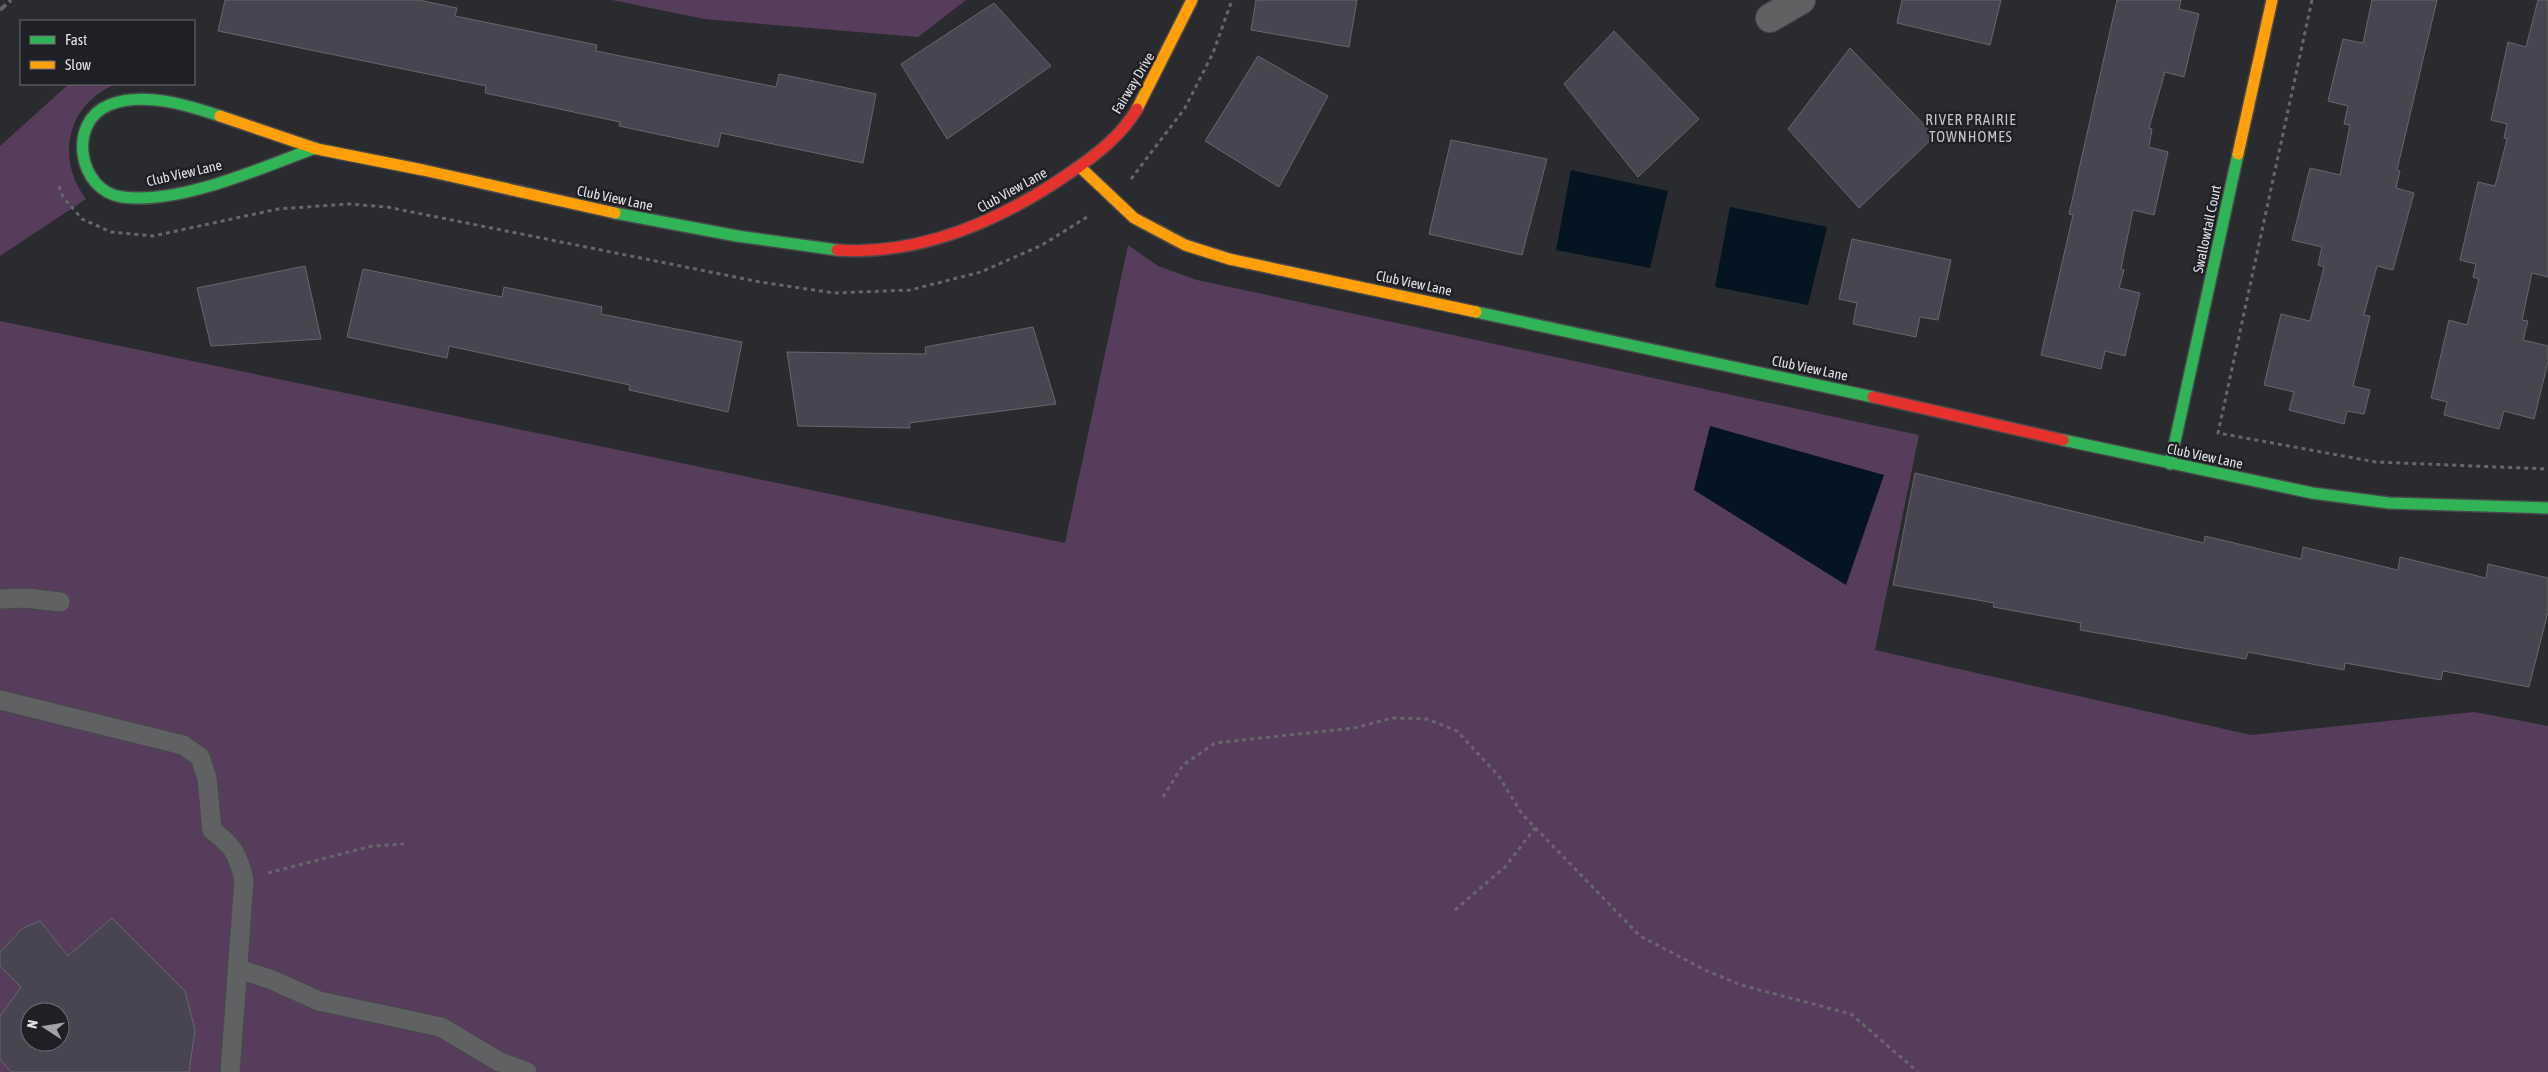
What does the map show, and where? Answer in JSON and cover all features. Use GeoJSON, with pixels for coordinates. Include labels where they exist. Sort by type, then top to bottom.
{"type":"FeatureCollection","features":[{"type":"Feature","properties":{"kind":"street","name":"Fairway Drive"},"geometry":{"type":"LineString","coordinates":[[1080,167],[1128,122],[1165,61],[1192,0]]}},
{"type":"Feature","properties":{"kind":"street"},"geometry":{"type":"LineString","coordinates":[[1770,18],[1801,0]]}},
{"type":"Feature","properties":{"kind":"street","name":"Swallowtail Court"},"geometry":{"type":"LineString","coordinates":[[2170,464],[2272,0]]}},
{"type":"Feature","properties":{"kind":"street","name":"Club View Lane"},"geometry":{"type":"LineString","coordinates":[[315,148],[245,174],[172,193],[125,198],[110,194],[95,184],[85,168],[82,148],[86,129],[98,110],[119,100],[182,105],[237,121],[315,148],[467,179],[619,215],[735,236],[834,251],[884,250],[922,244],[964,232],[1017,208],[1080,167],[1110,198],[1142,224],[1183,245],[1229,259],[1956,415],[2170,464],[2312,493],[2389,503],[2548,508]]}},
{"type":"Feature","properties":{"kind":"lane"},"geometry":{"type":"LineString","coordinates":[[0,599],[26,598],[60,602]]}},
{"type":"Feature","properties":{"kind":"lane"},"geometry":{"type":"LineString","coordinates":[[0,700],[182,745],[200,757],[207,778],[212,830],[228,842],[239,857],[244,880],[230,1072]]}},
{"type":"Feature","properties":{"kind":"lane"},"geometry":{"type":"LineString","coordinates":[[238,968],[270,979],[319,1000],[441,1027],[459,1036],[482,1053],[527,1072]]}},
{"type":"Feature","properties":{"kind":"path"},"geometry":{"type":"LineString","coordinates":[[2312,0],[2218,434],[2376,462],[2548,469]]}},
{"type":"Feature","properties":{"kind":"path"},"geometry":{"type":"LineString","coordinates":[[1163,797],[1183,764],[1215,744],[1354,728],[1392,718],[1427,719],[1457,731],[1498,775],[1522,814],[1640,936],[1707,971],[1741,985],[1851,1014],[1918,1072]]}},
{"type":"Feature","properties":{"kind":"path"},"geometry":{"type":"LineString","coordinates":[[1454,910],[1505,867],[1535,828]]}},
{"type":"Feature","properties":{"kind":"path"},"geometry":{"type":"LineString","coordinates":[[244,880],[372,846],[404,844]]}},
{"type":"Feature","properties":{"kind":"shaded area"},"geometry":{"type":"Polygon","coordinates":[[[612,0],[966,0],[918,37],[704,19],[612,0]]]}},
{"type":"Feature","properties":{"kind":"shaded area"},"geometry":{"type":"Polygon","coordinates":[[[68,85],[114,85],[99,93],[86,105],[77,118],[71,134],[69,150],[71,167],[76,183],[86,199],[0,256],[0,146],[68,85]]]}},
{"type":"Feature","properties":{"kind":"shaded area"},"geometry":{"type":"Polygon","coordinates":[[[1128,245],[1158,266],[1197,280],[1919,435],[1875,650],[2251,735],[2474,712],[2548,726],[2548,1072],[0,1072],[0,321],[1065,543],[1128,245]]]}},
{"type":"Feature","properties":{"kind":"water"},"geometry":{"type":"Polygon","coordinates":[[[1571,170],[1668,191],[1650,268],[1556,250],[1571,170]]]}},
{"type":"Feature","properties":{"kind":"water"},"geometry":{"type":"Polygon","coordinates":[[[1730,207],[1827,227],[1808,305],[1715,287],[1730,207]]]}},
{"type":"Feature","properties":{"kind":"water"},"geometry":{"type":"Polygon","coordinates":[[[1710,426],[1884,475],[1846,585],[1694,490],[1710,426]]]}},
{"type":"Feature","properties":{"kind":"building"},"geometry":{"type":"Polygon","coordinates":[[[225,0],[419,0],[457,8],[455,16],[597,45],[596,51],[776,87],[779,74],[876,94],[863,163],[721,133],[718,147],[619,126],[620,122],[485,93],[486,86],[218,31],[225,0]]]}},
{"type":"Feature","properties":{"kind":"building"},"geometry":{"type":"Polygon","coordinates":[[[1256,0],[1357,0],[1349,47],[1251,30],[1256,0]]]}},
{"type":"Feature","properties":{"kind":"building"},"geometry":{"type":"Polygon","coordinates":[[[1902,0],[2001,0],[1990,45],[1897,23],[1902,0]]]}},
{"type":"Feature","properties":{"kind":"building"},"geometry":{"type":"Polygon","coordinates":[[[2117,0],[2181,0],[2179,9],[2199,14],[2184,77],[2165,72],[2149,128],[2152,129],[2149,147],[2168,152],[2154,215],[2133,210],[2121,269],[2124,270],[2119,288],[2140,293],[2125,356],[2105,351],[2101,369],[2041,355],[2073,215],[2069,214],[2117,0]]]}},
{"type":"Feature","properties":{"kind":"building"},"geometry":{"type":"Polygon","coordinates":[[[2372,0],[2437,0],[2397,170],[2400,171],[2396,188],[2414,193],[2393,270],[2377,266],[2364,315],[2370,316],[2353,386],[2370,390],[2364,414],[2347,411],[2344,424],[2289,410],[2294,392],[2264,385],[2281,314],[2310,321],[2324,267],[2318,265],[2322,247],[2292,240],[2310,168],[2340,175],[2350,125],[2344,124],[2348,106],[2328,101],[2343,39],[2363,43],[2372,0]]]}},
{"type":"Feature","properties":{"kind":"building"},"geometry":{"type":"Polygon","coordinates":[[[2538,0],[2548,0],[2548,277],[2532,273],[2522,320],[2528,321],[2523,340],[2548,346],[2548,362],[2534,419],[2504,411],[2499,429],[2444,415],[2447,402],[2431,398],[2449,320],[2467,325],[2479,279],[2473,277],[2476,264],[2460,260],[2478,182],[2495,186],[2507,139],[2504,138],[2507,124],[2491,120],[2508,42],[2526,47],[2538,0]]]}},
{"type":"Feature","properties":{"kind":"building"},"geometry":{"type":"Polygon","coordinates":[[[994,3],[1051,66],[947,139],[901,64],[994,3]]]}},
{"type":"Feature","properties":{"kind":"building"},"geometry":{"type":"Polygon","coordinates":[[[1614,31],[1699,119],[1638,177],[1564,84],[1614,31]]]}},
{"type":"Feature","properties":{"kind":"building"},"geometry":{"type":"Polygon","coordinates":[[[1850,48],[1935,136],[1859,208],[1788,129],[1850,48]]]}},
{"type":"Feature","properties":{"kind":"building"},"geometry":{"type":"Polygon","coordinates":[[[1258,56],[1328,96],[1279,187],[1205,141],[1258,56]]]}},
{"type":"Feature","properties":{"kind":"building"},"geometry":{"type":"Polygon","coordinates":[[[1451,140],[1547,159],[1522,255],[1429,234],[1451,140]]]}},
{"type":"Feature","properties":{"kind":"building"},"geometry":{"type":"Polygon","coordinates":[[[1852,239],[1951,260],[1938,320],[1920,317],[1916,337],[1853,324],[1857,303],[1839,299],[1852,239]]]}},
{"type":"Feature","properties":{"kind":"building"},"geometry":{"type":"Polygon","coordinates":[[[305,266],[321,339],[211,346],[197,288],[305,266]]]}},
{"type":"Feature","properties":{"kind":"building"},"geometry":{"type":"Polygon","coordinates":[[[363,269],[502,297],[504,287],[602,307],[601,314],[742,342],[728,412],[629,390],[630,385],[449,346],[447,358],[347,337],[363,269]]]}},
{"type":"Feature","properties":{"kind":"building"},"geometry":{"type":"Polygon","coordinates":[[[1033,327],[1056,404],[909,423],[910,428],[798,426],[787,352],[926,354],[925,347],[1033,327]]]}},
{"type":"Feature","properties":{"kind":"building"},"geometry":{"type":"Polygon","coordinates":[[[1915,473],[2204,543],[2205,536],[2301,559],[2303,547],[2398,570],[2400,557],[2486,578],[2488,564],[2548,578],[2548,612],[2529,687],[2443,671],[2441,680],[2345,663],[2344,670],[2248,652],[2246,659],[2080,630],[2081,623],[1993,607],[1994,603],[1893,585],[1915,473]]]}},
{"type":"Feature","properties":{"kind":"building"},"geometry":{"type":"Polygon","coordinates":[[[112,918],[185,991],[195,1030],[189,1072],[11,1072],[0,1059],[0,1016],[21,987],[0,966],[0,952],[23,928],[40,921],[68,956],[112,918]]]}},
{"type":"Feature","properties":{"kind":"railway"},"geometry":{"type":"LineString","coordinates":[[0,10],[11,0]]}},
{"type":"Feature","properties":{"kind":"traffic: fast"},"geometry":{"type":"LineString","coordinates":[[220,116],[179,104],[150,99],[122,101],[109,105],[96,114],[87,126],[83,140],[83,155],[87,170],[107,192],[122,197],[169,196],[220,183],[315,148]]}},
{"type":"Feature","properties":{"kind":"traffic: fast"},"geometry":{"type":"LineString","coordinates":[[2170,464],[2238,154]]}},
{"type":"Feature","properties":{"kind":"traffic: fast"},"geometry":{"type":"LineString","coordinates":[[615,213],[737,236],[837,250]]}},
{"type":"Feature","properties":{"kind":"traffic: fast"},"geometry":{"type":"LineString","coordinates":[[1476,312],[1873,397]]}},
{"type":"Feature","properties":{"kind":"traffic: fast"},"geometry":{"type":"LineString","coordinates":[[2063,440],[2312,493],[2389,503],[2548,508]]}},
{"type":"Feature","properties":{"kind":"traffic: slow"},"geometry":{"type":"LineString","coordinates":[[1137,109],[1192,0]]}},
{"type":"Feature","properties":{"kind":"traffic: slow"},"geometry":{"type":"LineString","coordinates":[[2238,154],[2272,0]]}},
{"type":"Feature","properties":{"kind":"traffic: slow"},"geometry":{"type":"LineString","coordinates":[[220,116],[317,149],[423,170],[615,213]]}},
{"type":"Feature","properties":{"kind":"traffic: slow"},"geometry":{"type":"LineString","coordinates":[[1080,167],[1134,218],[1185,245],[1229,259],[1476,312]]}},
{"type":"Feature","properties":{"kind":"traffic: jam"},"geometry":{"type":"LineString","coordinates":[[837,250],[869,250],[931,241],[989,219],[1045,189],[1090,159],[1116,136],[1137,109]]}},
{"type":"Feature","properties":{"kind":"traffic: jam"},"geometry":{"type":"LineString","coordinates":[[1873,397],[2063,440]]}},
{"type":"Feature","properties":{"kind":"district","name":"RIVER PRAIRIE TOWNHOMES"},"geometry":{"type":"Point","coordinates":[1971,128]}}]}
